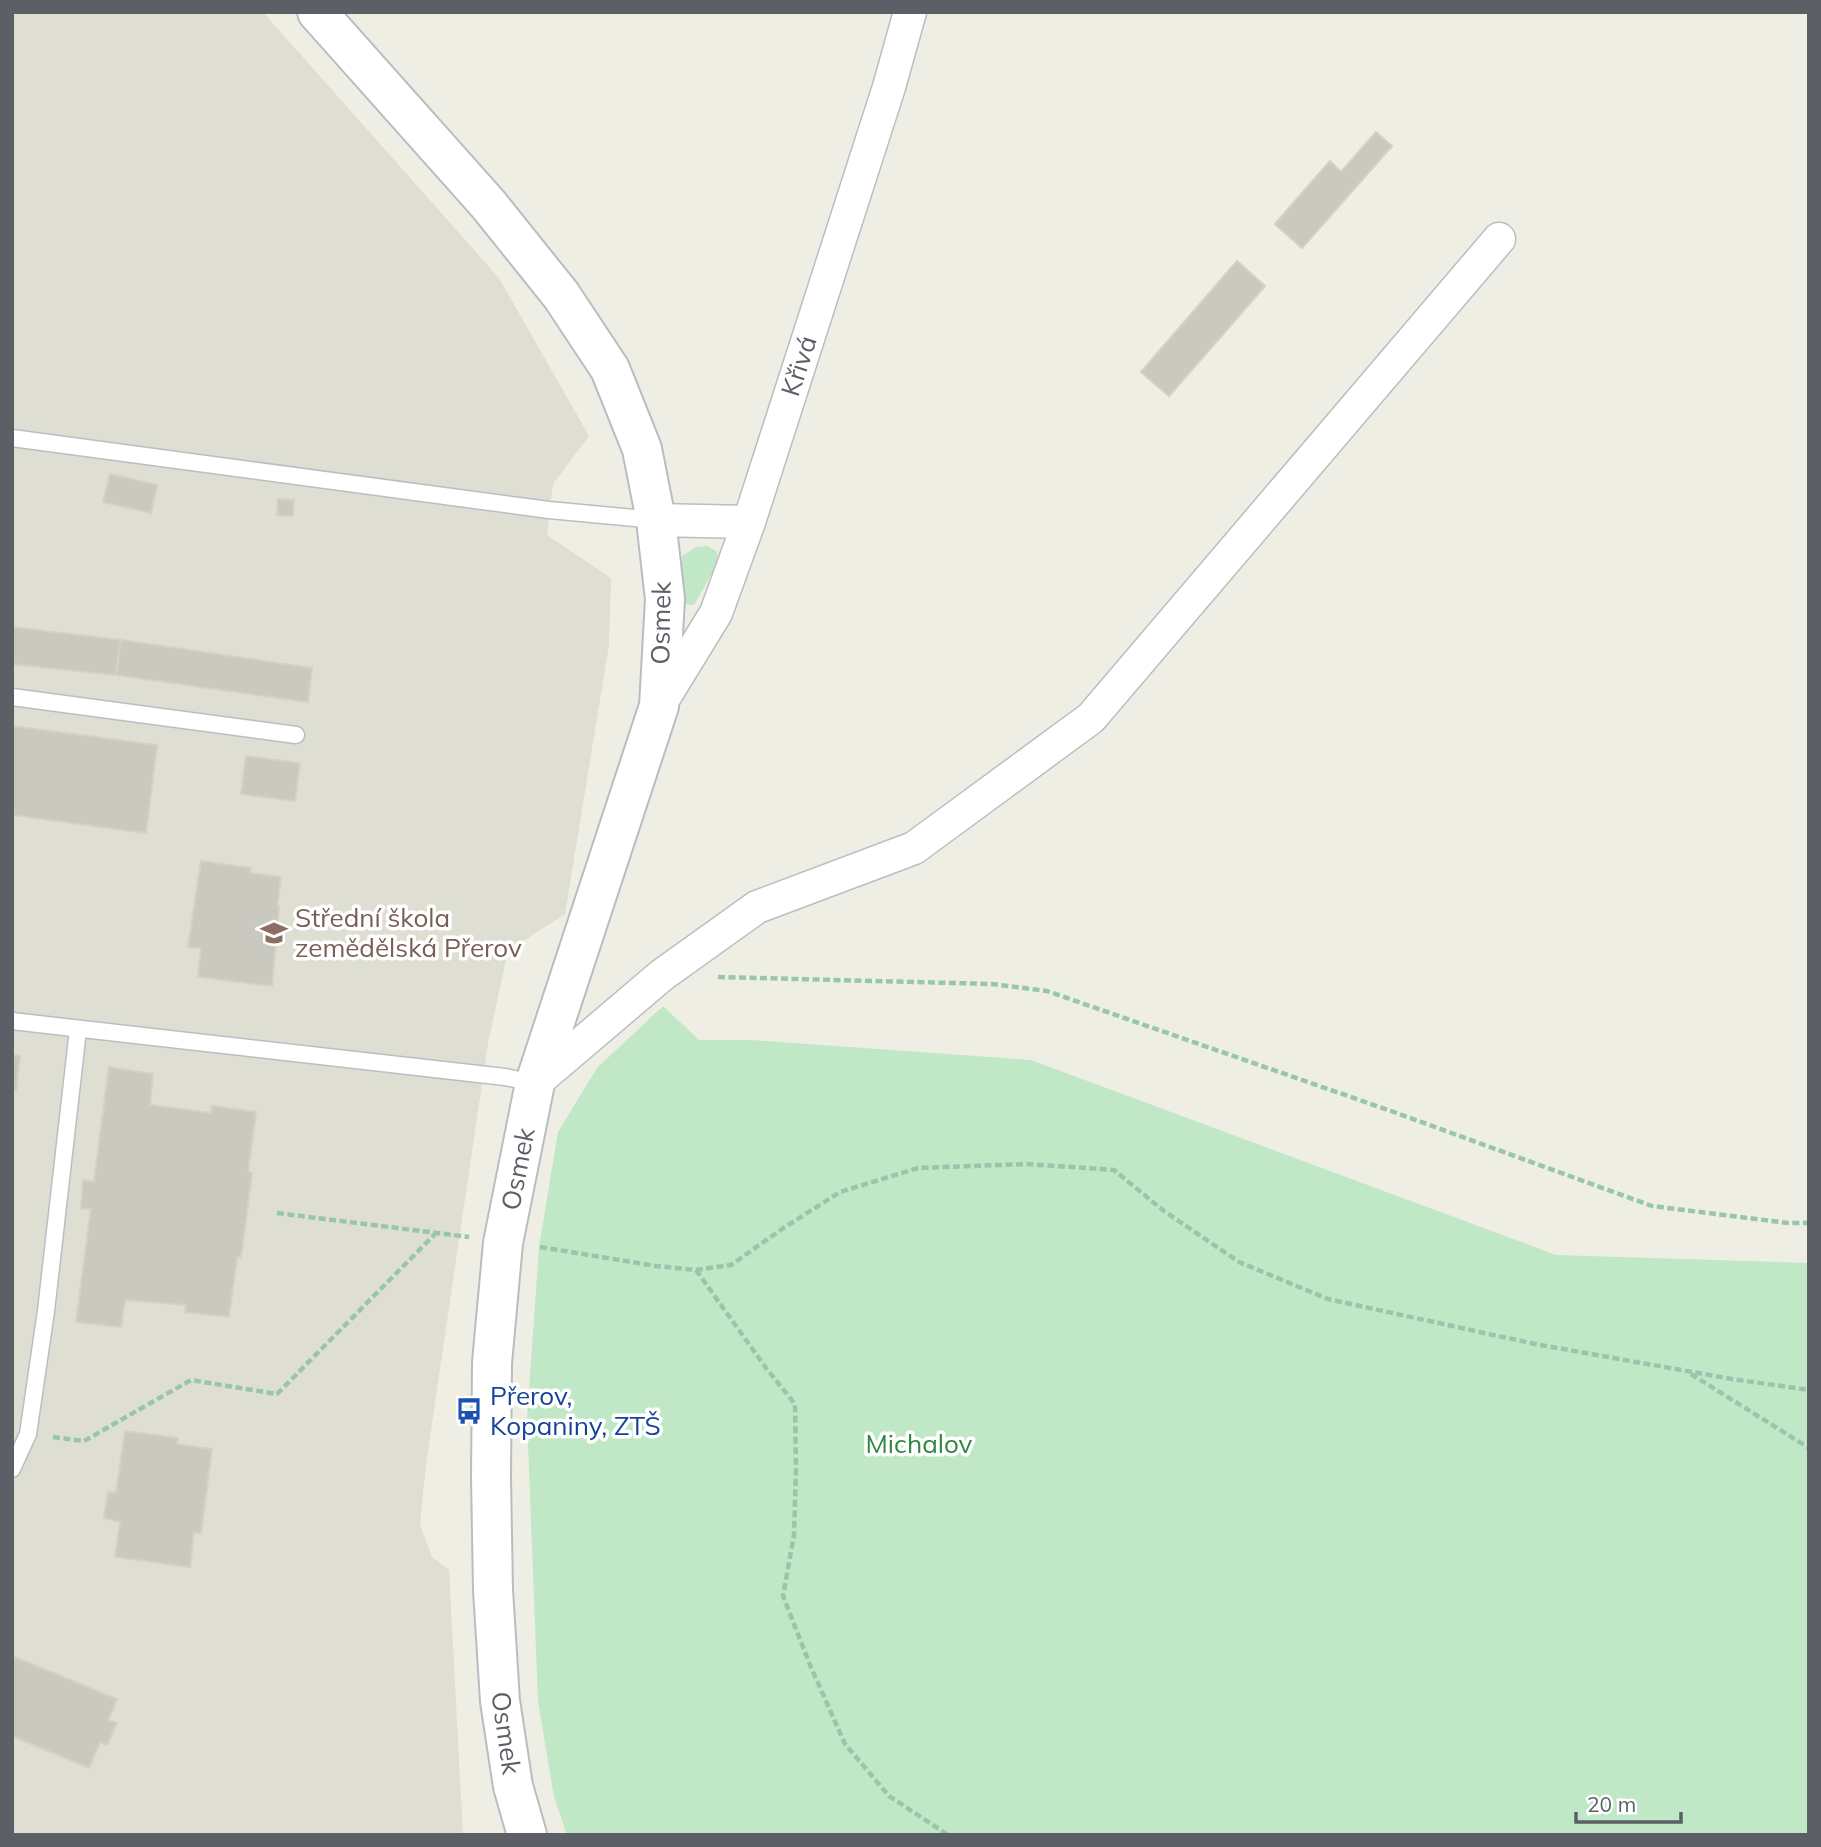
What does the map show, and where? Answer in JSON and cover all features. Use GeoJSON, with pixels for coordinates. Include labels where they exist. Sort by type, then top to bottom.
{"type":"FeatureCollection","features":[{"type":"Feature","properties":{"kind":"street","name":"Osmek"},"geometry":{"type":"LineString","coordinates":[[317,12],[488,204],[561,295],[610,369],[642,449],[656,520],[665,599],[659,706],[536,1083],[503,1243],[492,1363],[493,1590],[500,1701],[513,1786],[527,1835]]}},
{"type":"Feature","properties":{"kind":"street","name":"Křivá"},"geometry":{"type":"LineString","coordinates":[[659,706],[716,613],[749,522],[889,87],[910,12]]}},
{"type":"Feature","properties":{"kind":"street"},"geometry":{"type":"LineString","coordinates":[[536,1083],[662,975],[757,906],[914,848],[1091,718],[1499,239]]}},
{"type":"Feature","properties":{"kind":"street"},"geometry":{"type":"LineString","coordinates":[[656,520],[749,522]]}},
{"type":"Feature","properties":{"kind":"lane"},"geometry":{"type":"LineString","coordinates":[[12,438],[549,510],[656,520]]}},
{"type":"Feature","properties":{"kind":"lane"},"geometry":{"type":"LineString","coordinates":[[12,696],[296,735]]}},
{"type":"Feature","properties":{"kind":"lane"},"geometry":{"type":"LineString","coordinates":[[12,1021],[484,1074],[536,1083]]}},
{"type":"Feature","properties":{"kind":"lane"},"geometry":{"type":"LineString","coordinates":[[12,1469],[28,1434],[46,1311],[78,1030]]}},
{"type":"Feature","properties":{"kind":"path"},"geometry":{"type":"LineString","coordinates":[[717,976],[992,984],[1047,991],[1391,1111],[1652,1206],[1788,1223],[1809,1223]]}},
{"type":"Feature","properties":{"kind":"path"},"geometry":{"type":"LineString","coordinates":[[277,1213],[696,1270],[731,1265],[840,1192],[918,1168],[1027,1164],[1114,1170],[1164,1211],[1239,1262],[1328,1299],[1535,1344],[1809,1390]]}},
{"type":"Feature","properties":{"kind":"path"},"geometry":{"type":"LineString","coordinates":[[28,1434],[85,1441],[191,1380],[277,1394],[436,1233]]}},
{"type":"Feature","properties":{"kind":"path"},"geometry":{"type":"LineString","coordinates":[[696,1270],[795,1404],[794,1535],[783,1596],[845,1744],[889,1796],[948,1835]]}},
{"type":"Feature","properties":{"kind":"path"},"geometry":{"type":"LineString","coordinates":[[1686,1371],[1809,1448]]}},
{"type":"Feature","properties":{"kind":"shaded area","name":"Střední škola zemědělská Přerov"},"geometry":{"type":"Polygon","coordinates":[[[12,12],[263,12],[499,278],[589,436],[553,484],[547,535],[611,578],[609,645],[565,914],[508,951],[488,1043],[426,1464],[420,1525],[432,1557],[449,1570],[463,1835],[12,1835],[12,12]]]}},
{"type":"Feature","properties":{"kind":"green space"},"geometry":{"type":"Polygon","coordinates":[[[707,546],[716,551],[719,561],[694,605],[685,604],[682,601],[682,556],[696,547],[707,546]]]}},
{"type":"Feature","properties":{"kind":"green space","name":"Michalov"},"geometry":{"type":"Polygon","coordinates":[[[663,1006],[699,1040],[751,1040],[1031,1060],[1556,1255],[1809,1263],[1809,1835],[567,1835],[554,1797],[538,1701],[527,1419],[539,1247],[558,1132],[597,1068],[663,1006]]]}},
{"type":"Feature","properties":{"kind":"building"},"geometry":{"type":"Polygon","coordinates":[[[1376,132],[1392,146],[1302,248],[1275,224],[1330,161],[1341,172],[1376,132]]]}},
{"type":"Feature","properties":{"kind":"building"},"geometry":{"type":"Polygon","coordinates":[[[1237,261],[1265,286],[1169,396],[1141,372],[1237,261]]]}},
{"type":"Feature","properties":{"kind":"building"},"geometry":{"type":"Polygon","coordinates":[[[110,474],[157,485],[151,513],[103,502],[110,474]]]}},
{"type":"Feature","properties":{"kind":"building"},"geometry":{"type":"Polygon","coordinates":[[[278,499],[294,500],[293,516],[277,515],[278,499]]]}},
{"type":"Feature","properties":{"kind":"building"},"geometry":{"type":"Polygon","coordinates":[[[12,627],[121,640],[116,675],[12,664],[12,627]]]}},
{"type":"Feature","properties":{"kind":"building"},"geometry":{"type":"Polygon","coordinates":[[[121,640],[312,668],[308,702],[116,675],[121,640]]]}},
{"type":"Feature","properties":{"kind":"building"},"geometry":{"type":"Polygon","coordinates":[[[12,726],[157,745],[146,833],[12,815],[12,726]]]}},
{"type":"Feature","properties":{"kind":"building"},"geometry":{"type":"Polygon","coordinates":[[[246,756],[300,763],[295,801],[241,794],[246,756]]]}},
{"type":"Feature","properties":{"kind":"building"},"geometry":{"type":"Polygon","coordinates":[[[201,861],[251,868],[250,873],[281,877],[272,986],[198,977],[201,948],[188,947],[201,861]]]}},
{"type":"Feature","properties":{"kind":"building"},"geometry":{"type":"Polygon","coordinates":[[[12,1055],[20,1056],[16,1090],[13,1090],[12,1098],[12,1055]]]}},
{"type":"Feature","properties":{"kind":"building"},"geometry":{"type":"Polygon","coordinates":[[[109,1067],[153,1074],[150,1105],[211,1113],[212,1106],[256,1112],[248,1172],[252,1173],[241,1258],[237,1257],[229,1317],[185,1312],[186,1305],[125,1300],[121,1327],[76,1322],[91,1209],[81,1208],[83,1180],[94,1182],[109,1067]]]}},
{"type":"Feature","properties":{"kind":"building"},"geometry":{"type":"Polygon","coordinates":[[[125,1431],[178,1438],[177,1444],[212,1449],[201,1533],[194,1532],[190,1567],[115,1557],[120,1522],[104,1518],[108,1492],[116,1493],[125,1431]]]}},
{"type":"Feature","properties":{"kind":"building"},"geometry":{"type":"Polygon","coordinates":[[[12,1656],[117,1699],[108,1720],[117,1723],[107,1745],[100,1742],[89,1768],[12,1736],[12,1656]]]}},
{"type":"Feature","properties":{"kind":"place","name":"Střední škola zemědělská Přerov"},"geometry":{"type":"Point","coordinates":[274,933]}},
{"type":"Feature","properties":{"kind":"place","name":"Přerov, Kopaniny, ZTŠ"},"geometry":{"type":"Point","coordinates":[469,1411]}}]}
